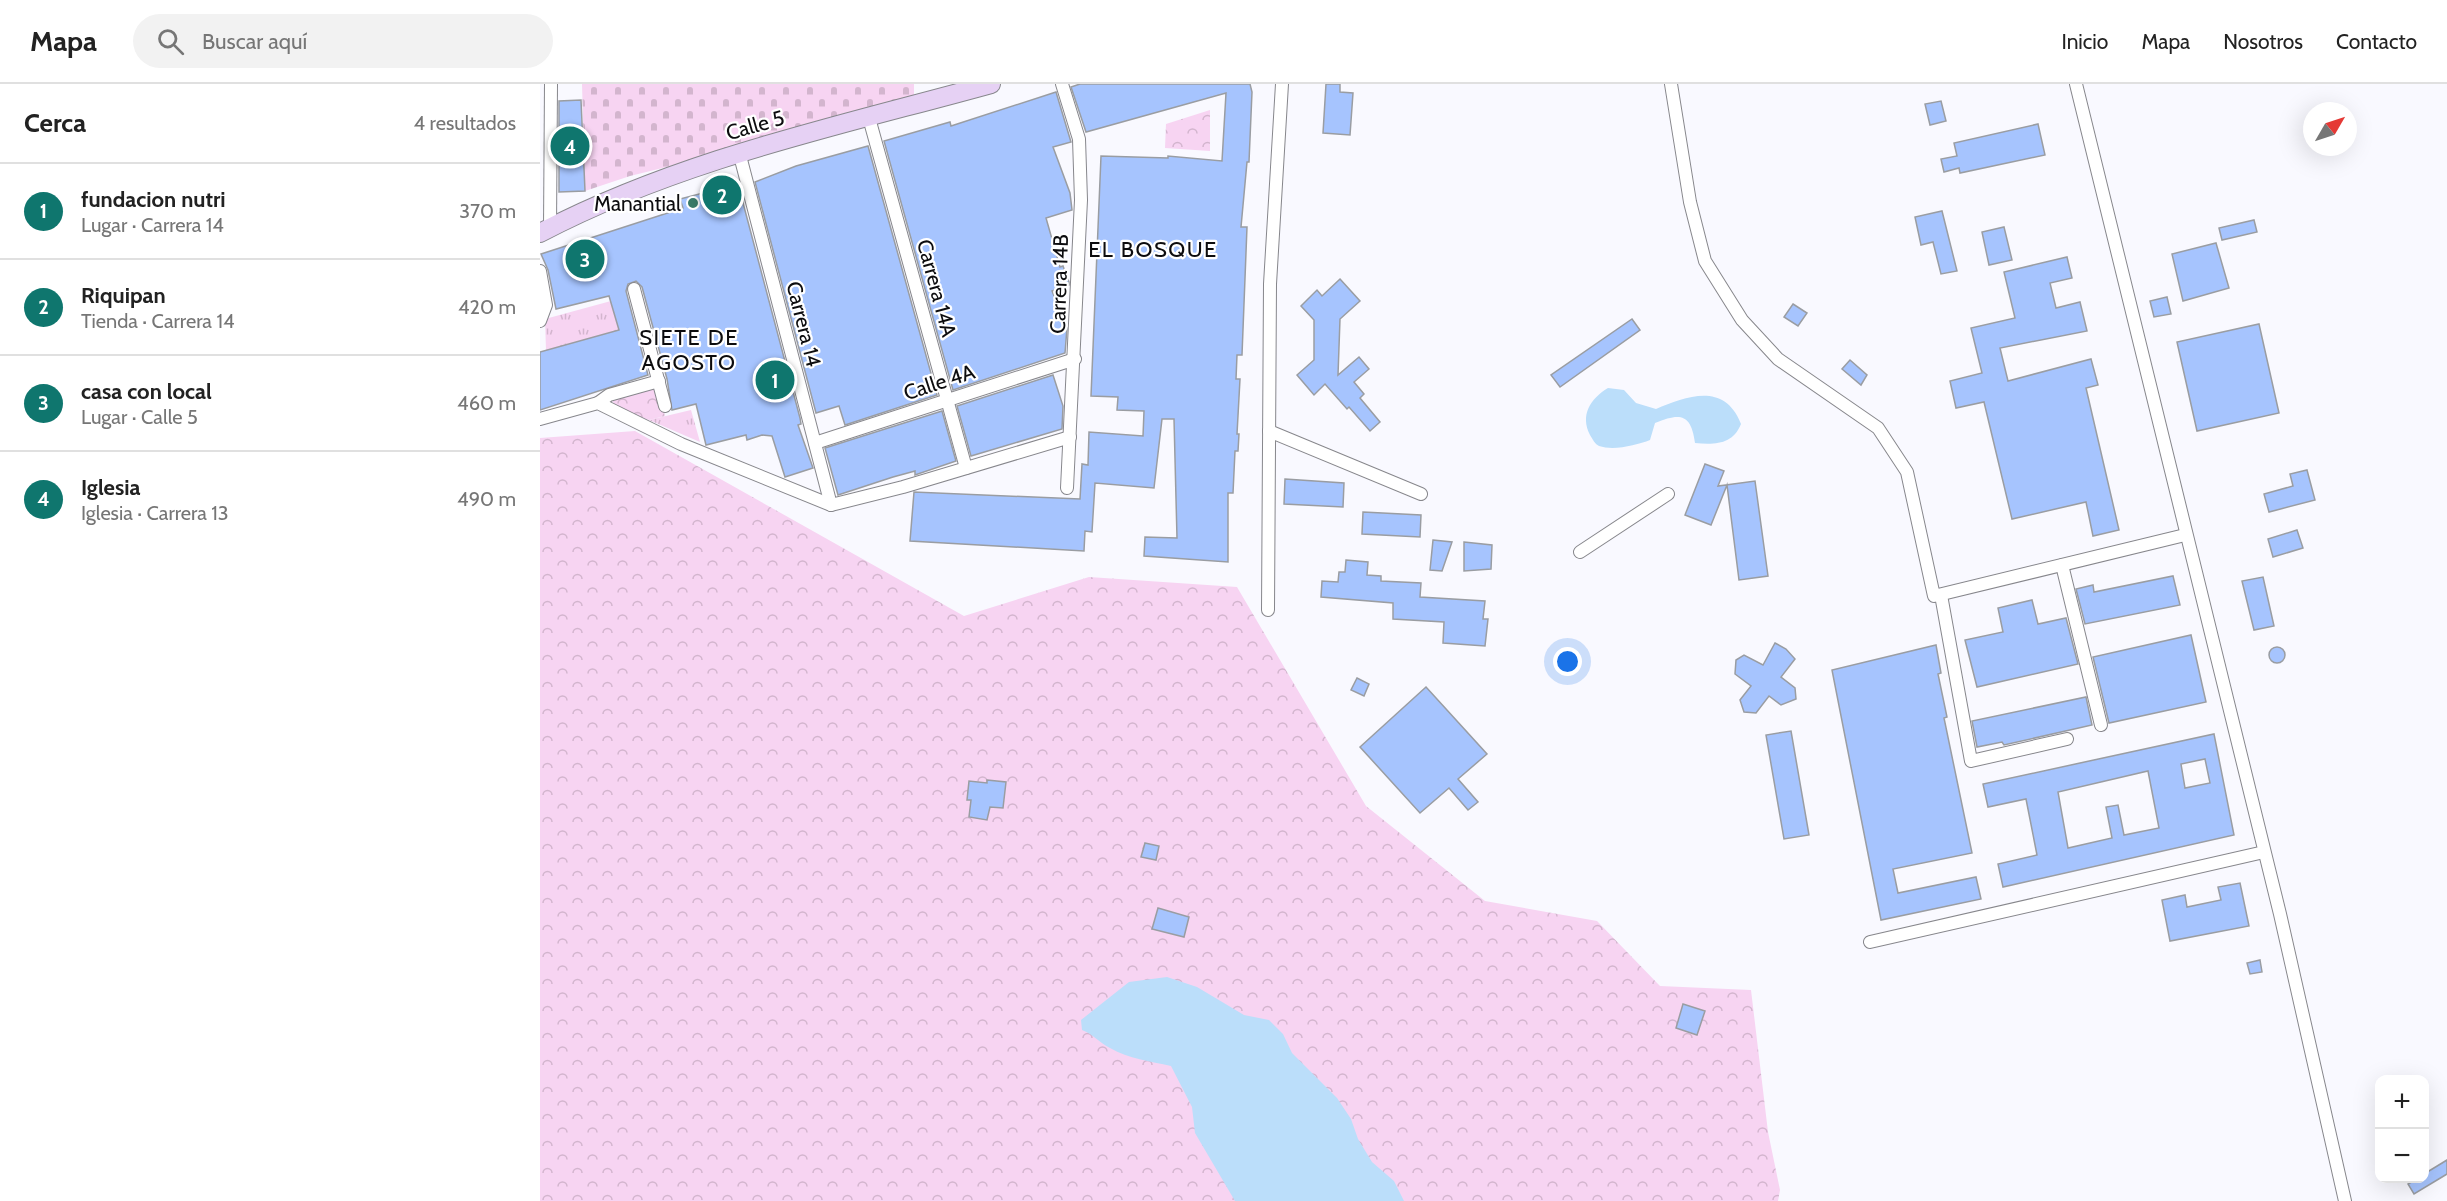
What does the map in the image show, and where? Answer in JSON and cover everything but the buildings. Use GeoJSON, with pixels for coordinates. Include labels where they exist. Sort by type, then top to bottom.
{"type":"FeatureCollection","features":[{"type":"Feature","properties":{"kind":"street"},"geometry":{"type":"LineString","coordinates":[[545,231],[551,84]]}},
{"type":"Feature","properties":{"kind":"street","name":"Calle 5"},"geometry":{"type":"LineString","coordinates":[[545,231],[579,213],[739,152],[992,84]]}},
{"type":"Feature","properties":{"kind":"street","name":"Carrera 14B"},"geometry":{"type":"LineString","coordinates":[[1062,84],[1080,149],[1082,200],[1067,488]]}},
{"type":"Feature","properties":{"kind":"street"},"geometry":{"type":"LineString","coordinates":[[1268,610],[1270,284],[1282,84]]}},
{"type":"Feature","properties":{"kind":"street"},"geometry":{"type":"LineString","coordinates":[[1671,84],[1690,202],[1705,261],[1742,320],[1778,359],[1878,428],[1907,472],[1934,596],[2185,535]]}},
{"type":"Feature","properties":{"kind":"street"},"geometry":{"type":"LineString","coordinates":[[2076,84],[2264,852],[2345,1201]]}},
{"type":"Feature","properties":{"kind":"street","name":"Carrera 14A"},"geometry":{"type":"LineString","coordinates":[[869,118],[966,468]]}},
{"type":"Feature","properties":{"kind":"street","name":"Carrera 14"},"geometry":{"type":"LineString","coordinates":[[739,152],[831,506]]}},
{"type":"Feature","properties":{"kind":"street"},"geometry":{"type":"LineString","coordinates":[[540,271],[546,305],[540,321]]}},
{"type":"Feature","properties":{"kind":"street"},"geometry":{"type":"LineString","coordinates":[[634,289],[666,406]]}},
{"type":"Feature","properties":{"kind":"street","name":"Calle 4A"},"geometry":{"type":"LineString","coordinates":[[815,443],[1075,358]]}},
{"type":"Feature","properties":{"kind":"street"},"geometry":{"type":"LineString","coordinates":[[540,419],[598,403],[609,396],[659,381]]}},
{"type":"Feature","properties":{"kind":"street"},"geometry":{"type":"LineString","coordinates":[[598,403],[681,444],[831,506],[1070,437]]}},
{"type":"Feature","properties":{"kind":"street"},"geometry":{"type":"LineString","coordinates":[[1269,431],[1421,494]]}},
{"type":"Feature","properties":{"kind":"street"},"geometry":{"type":"LineString","coordinates":[[1580,552],[1668,494]]}},
{"type":"Feature","properties":{"kind":"street"},"geometry":{"type":"LineString","coordinates":[[2062,565],[2101,725]]}},
{"type":"Feature","properties":{"kind":"street"},"geometry":{"type":"LineString","coordinates":[[1941,595],[1971,761],[2067,739]]}},
{"type":"Feature","properties":{"kind":"street"},"geometry":{"type":"LineString","coordinates":[[1870,942],[2264,852]]}},
{"type":"Feature","properties":{"kind":"green space"},"geometry":{"type":"Polygon","coordinates":[[[582,84],[914,84],[914,97],[691,161],[630,176],[585,191],[582,84]]]}},
{"type":"Feature","properties":{"kind":"green space"},"geometry":{"type":"Polygon","coordinates":[[[1210,110],[1210,151],[1165,148],[1166,124],[1210,110]]]}},
{"type":"Feature","properties":{"kind":"green space"},"geometry":{"type":"Polygon","coordinates":[[[611,301],[619,330],[546,351],[545,319],[611,301]]]}},
{"type":"Feature","properties":{"kind":"green space"},"geometry":{"type":"Polygon","coordinates":[[[657,385],[665,416],[649,420],[618,410],[610,397],[657,385]]]}},
{"type":"Feature","properties":{"kind":"green space"},"geometry":{"type":"Polygon","coordinates":[[[691,410],[700,442],[649,420],[691,410]]]}},
{"type":"Feature","properties":{"kind":"green space"},"geometry":{"type":"Polygon","coordinates":[[[635,431],[964,616],[1089,577],[1237,587],[1366,806],[1485,901],[1597,921],[1660,986],[1751,990],[1768,1132],[1780,1190],[1778,1201],[540,1201],[540,438],[635,431]]]}},
{"type":"Feature","properties":{"kind":"water"},"geometry":{"type":"Polygon","coordinates":[[[1608,388],[1624,390],[1636,403],[1656,409],[1692,397],[1715,397],[1725,402],[1734,411],[1741,424],[1733,436],[1723,442],[1695,443],[1691,426],[1687,421],[1678,417],[1671,418],[1655,423],[1650,440],[1618,448],[1599,446],[1587,428],[1587,414],[1588,408],[1596,397],[1608,388]]]}},
{"type":"Feature","properties":{"kind":"water"},"geometry":{"type":"Polygon","coordinates":[[[1167,977],[1197,987],[1244,1015],[1269,1020],[1283,1034],[1292,1053],[1337,1098],[1351,1119],[1358,1139],[1372,1162],[1394,1181],[1404,1201],[1235,1201],[1195,1133],[1192,1107],[1171,1066],[1117,1052],[1082,1030],[1081,1020],[1129,982],[1167,977]]]}},
{"type":"Feature","properties":{"kind":"place","name":"Iglesia"},"geometry":{"type":"Point","coordinates":[570,146]}},
{"type":"Feature","properties":{"kind":"place","name":"Riquipan"},"geometry":{"type":"Point","coordinates":[722,195]}},
{"type":"Feature","properties":{"kind":"place","name":"Manantial"},"geometry":{"type":"Point","coordinates":[693,203]}},
{"type":"Feature","properties":{"kind":"place","name":"casa con local"},"geometry":{"type":"Point","coordinates":[585,259]}},
{"type":"Feature","properties":{"kind":"place","name":"fundacion nutri"},"geometry":{"type":"Point","coordinates":[775,380]}},
{"type":"Feature","properties":{"kind":"district","name":"EL BOSQUE"},"geometry":{"type":"Point","coordinates":[1153,249]}},
{"type":"Feature","properties":{"kind":"district","name":"SIETE DE AGOSTO"},"geometry":{"type":"Point","coordinates":[689,350]}}]}
